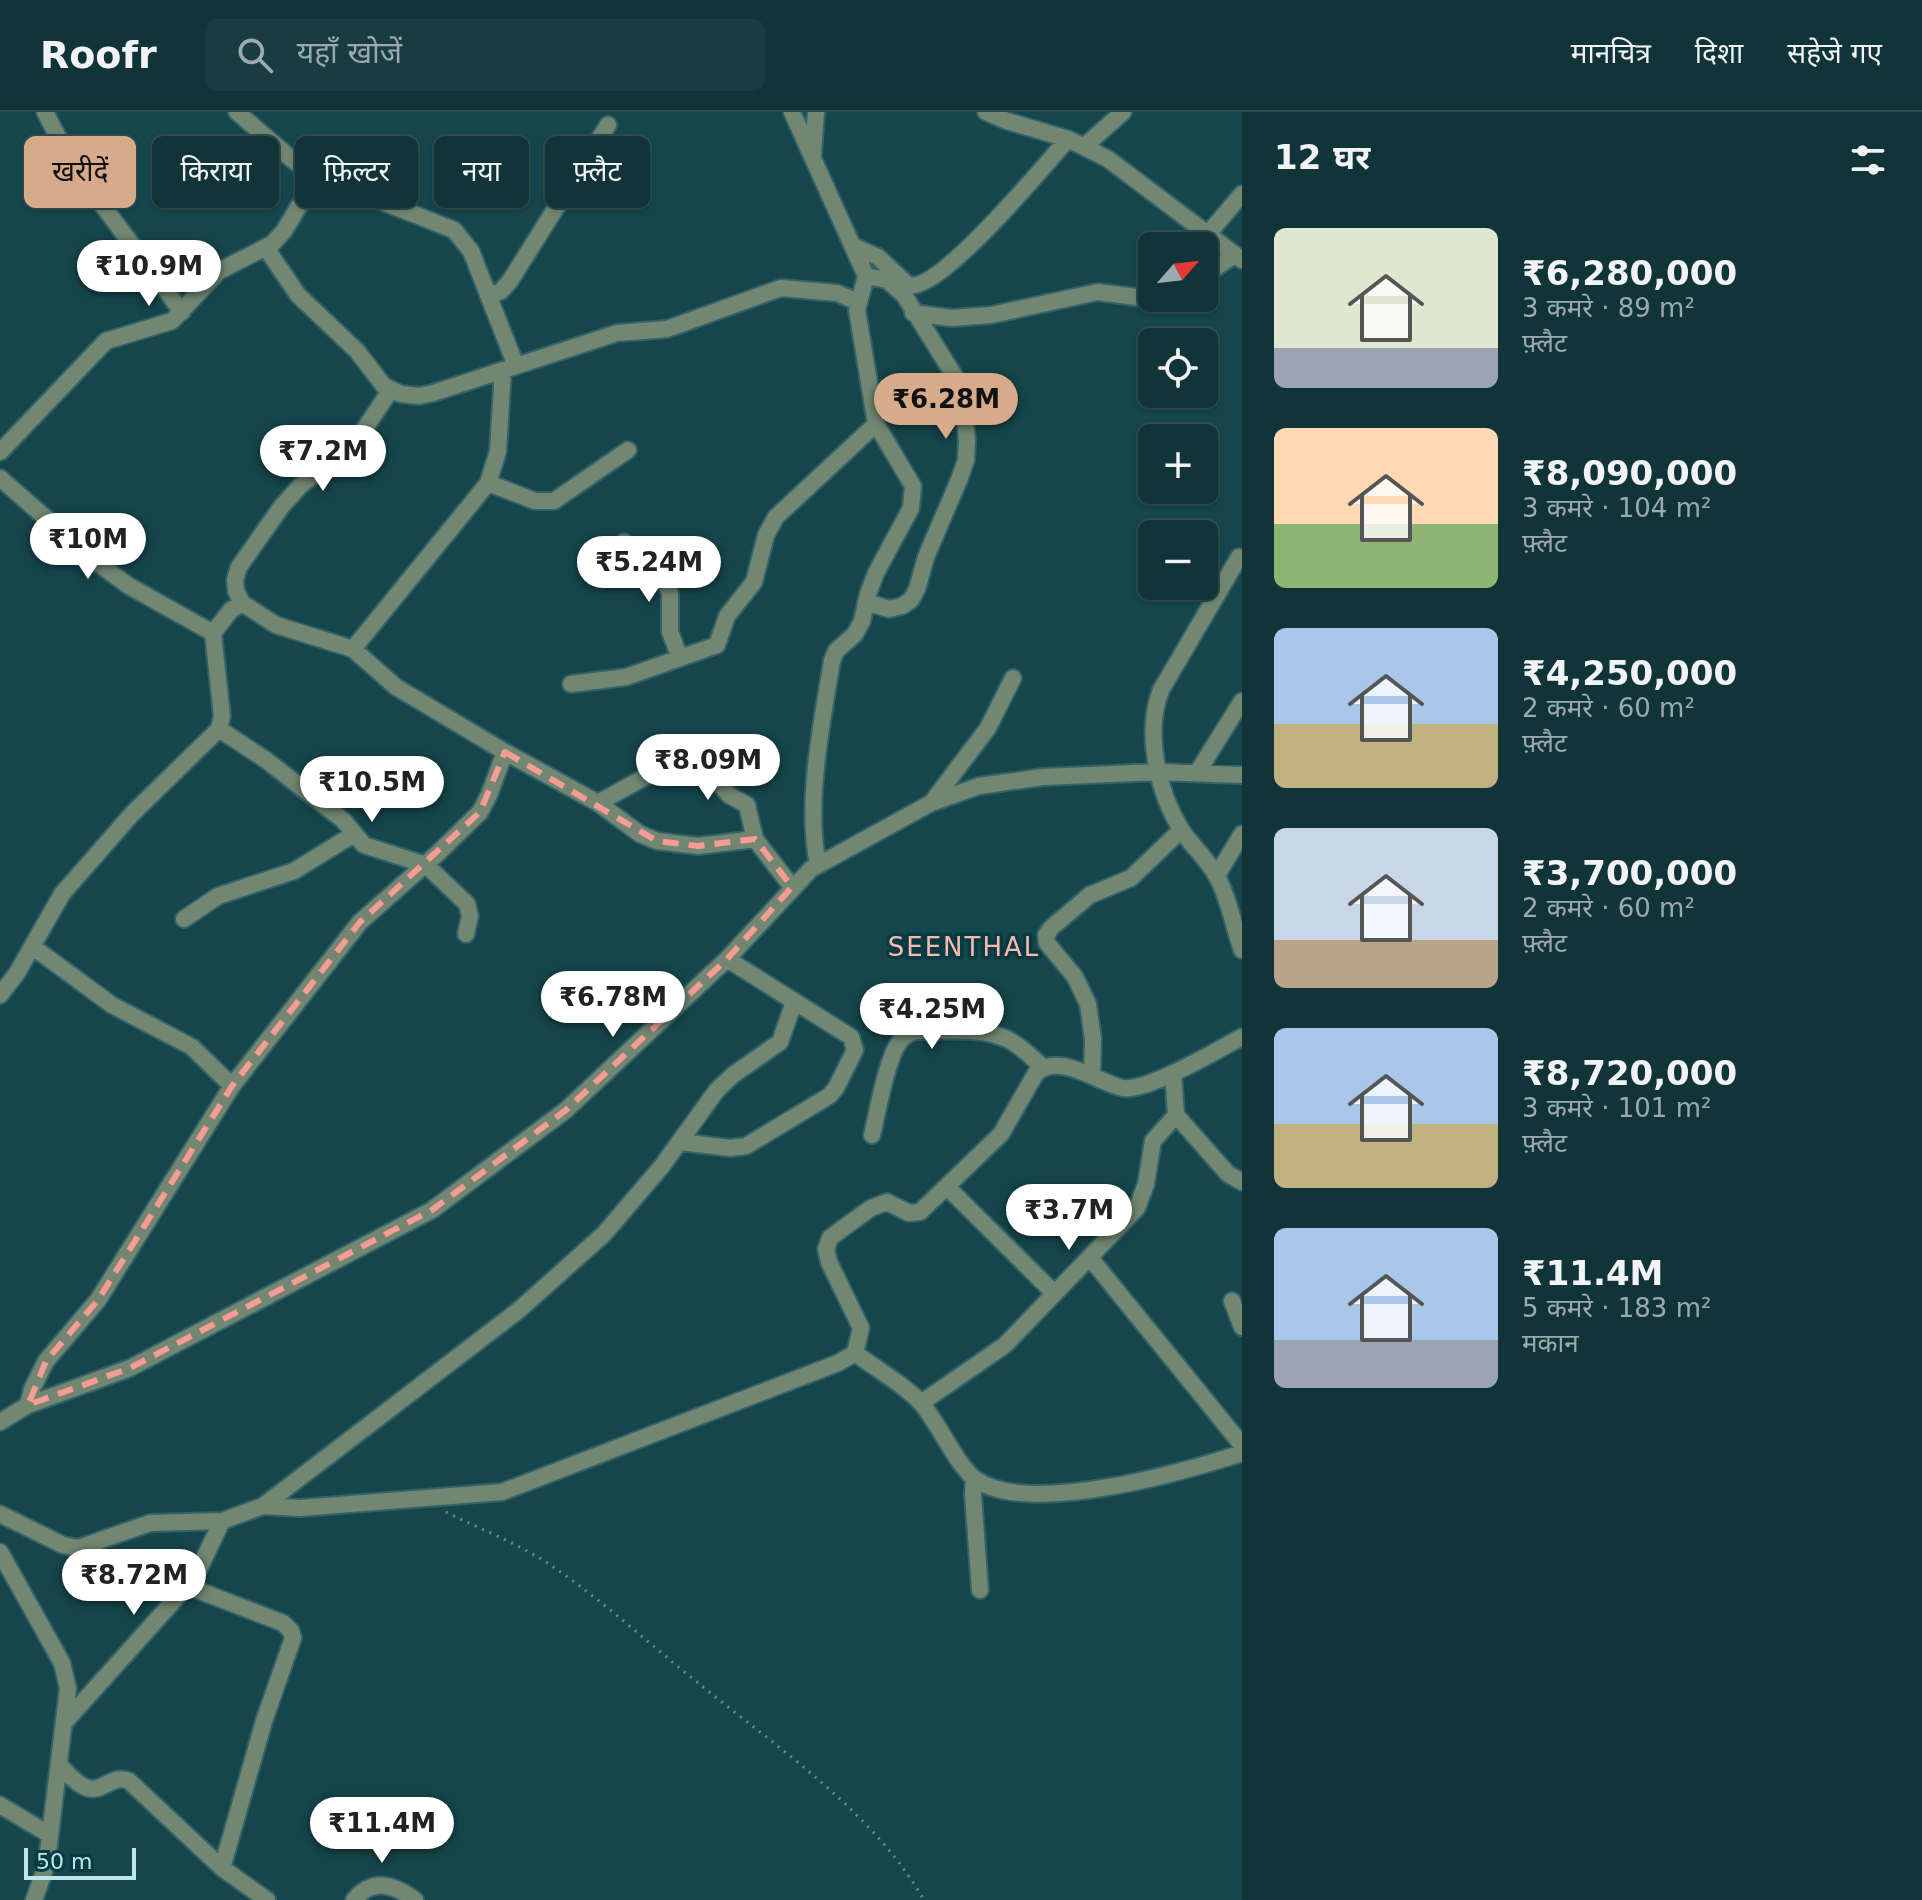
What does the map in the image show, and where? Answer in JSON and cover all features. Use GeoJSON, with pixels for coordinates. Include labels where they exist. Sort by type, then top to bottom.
{"type":"FeatureCollection","features":[{"type":"Feature","properties":{"kind":"street"},"geometry":{"type":"LineString","coordinates":[[45,112],[72,164],[182,312]]}},
{"type":"Feature","properties":{"kind":"street"},"geometry":{"type":"LineString","coordinates":[[237,112],[295,162]]}},
{"type":"Feature","properties":{"kind":"street"},"geometry":{"type":"LineString","coordinates":[[792,112],[866,276],[858,302],[858,320],[876,424],[913,486],[911,508],[876,573],[859,628],[836,651],[832,661],[820,725],[813,835],[818,864]]}},
{"type":"Feature","properties":{"kind":"street"},"geometry":{"type":"LineString","coordinates":[[813,157],[816,112]]}},
{"type":"Feature","properties":{"kind":"street"},"geometry":{"type":"LineString","coordinates":[[986,112],[1086,145],[1203,232]]}},
{"type":"Feature","properties":{"kind":"street"},"geometry":{"type":"LineString","coordinates":[[1086,145],[1123,112]]}},
{"type":"Feature","properties":{"kind":"street"},"geometry":{"type":"LineString","coordinates":[[489,296],[501,291],[510,281],[608,125]]}},
{"type":"Feature","properties":{"kind":"street"},"geometry":{"type":"LineString","coordinates":[[853,246],[878,257],[908,285],[922,285],[973,243],[1068,139]]}},
{"type":"Feature","properties":{"kind":"street"},"geometry":{"type":"LineString","coordinates":[[1210,232],[1242,194]]}},
{"type":"Feature","properties":{"kind":"street"},"geometry":{"type":"LineString","coordinates":[[0,452],[106,341],[114,336],[165,324],[182,312],[219,271],[266,248],[284,231],[298,208]]}},
{"type":"Feature","properties":{"kind":"street"},"geometry":{"type":"LineString","coordinates":[[353,649],[488,483],[498,451],[509,368],[489,296],[471,251],[454,230],[398,208]]}},
{"type":"Feature","properties":{"kind":"street"},"geometry":{"type":"LineString","coordinates":[[1218,243],[1238,258],[1218,269]]}},
{"type":"Feature","properties":{"kind":"street"},"geometry":{"type":"LineString","coordinates":[[266,248],[298,295],[357,351],[390,391],[419,396],[617,333],[667,329],[781,288],[837,293],[858,302]]}},
{"type":"Feature","properties":{"kind":"street"},"geometry":{"type":"LineString","coordinates":[[866,276],[887,280],[904,295],[957,380],[962,391],[966,460],[911,600],[889,609],[866,602]]}},
{"type":"Feature","properties":{"kind":"street"},"geometry":{"type":"LineString","coordinates":[[913,313],[952,318],[991,315],[1098,292],[1138,297]]}},
{"type":"Feature","properties":{"kind":"street"},"geometry":{"type":"LineString","coordinates":[[390,391],[355,443],[291,494],[239,567],[235,580],[242,603],[276,625],[353,649],[396,687],[598,803],[624,825],[657,841],[698,846],[755,839]]}},
{"type":"Feature","properties":{"kind":"street"},"geometry":{"type":"LineString","coordinates":[[571,684],[626,677],[717,645],[727,616],[754,582],[766,535],[776,517],[876,424]]}},
{"type":"Feature","properties":{"kind":"street"},"geometry":{"type":"LineString","coordinates":[[488,483],[535,501],[554,501],[628,450]]}},
{"type":"Feature","properties":{"kind":"street"},"geometry":{"type":"LineString","coordinates":[[0,478],[95,561],[129,586],[213,633]]}},
{"type":"Feature","properties":{"kind":"street"},"geometry":{"type":"LineString","coordinates":[[624,542],[670,593],[670,632],[680,658]]}},
{"type":"Feature","properties":{"kind":"street"},"geometry":{"type":"LineString","coordinates":[[1239,557],[1161,690],[1154,708],[1158,772],[1174,818],[1217,875],[1242,950]]}},
{"type":"Feature","properties":{"kind":"street"},"geometry":{"type":"LineString","coordinates":[[0,995],[33,947],[62,894],[132,814],[219,729],[222,716],[213,633],[231,610],[242,603]]}},
{"type":"Feature","properties":{"kind":"street"},"geometry":{"type":"LineString","coordinates":[[931,803],[988,728],[1013,678]]}},
{"type":"Feature","properties":{"kind":"street"},"geometry":{"type":"LineString","coordinates":[[1197,773],[1242,701]]}},
{"type":"Feature","properties":{"kind":"street"},"geometry":{"type":"LineString","coordinates":[[219,729],[266,760],[343,820],[370,848],[426,865],[467,904],[470,916],[466,934]]}},
{"type":"Feature","properties":{"kind":"street"},"geometry":{"type":"LineString","coordinates":[[28,1405],[46,1361],[98,1300],[232,1086],[360,922],[426,865],[485,804],[505,752]]}},
{"type":"Feature","properties":{"kind":"street"},"geometry":{"type":"LineString","coordinates":[[598,803],[674,761],[692,758],[701,761],[729,795],[747,805],[755,839],[792,887]]}},
{"type":"Feature","properties":{"kind":"street"},"geometry":{"type":"LineString","coordinates":[[0,1422],[28,1405],[130,1368],[432,1210],[566,1110],[727,959],[792,887],[818,864],[931,803],[979,786],[1043,777],[1158,772],[1242,775]]}},
{"type":"Feature","properties":{"kind":"street"},"geometry":{"type":"LineString","coordinates":[[1092,1075],[1093,1039],[1088,1004],[1075,977],[1047,943],[1046,935],[1090,895],[1131,878],[1181,830]]}},
{"type":"Feature","properties":{"kind":"street"},"geometry":{"type":"LineString","coordinates":[[184,919],[218,896],[294,871],[354,834]]}},
{"type":"Feature","properties":{"kind":"street"},"geometry":{"type":"LineString","coordinates":[[1217,875],[1242,834]]}},
{"type":"Feature","properties":{"kind":"street"},"geometry":{"type":"LineString","coordinates":[[33,947],[112,1005],[192,1047],[232,1086]]}},
{"type":"Feature","properties":{"kind":"street"},"geometry":{"type":"LineString","coordinates":[[681,1142],[730,1148],[746,1146],[822,1102],[836,1088],[853,1058],[855,1043],[851,1037],[727,959]]}},
{"type":"Feature","properties":{"kind":"street"},"geometry":{"type":"LineString","coordinates":[[0,1514],[63,1545],[78,1548],[150,1523],[222,1521],[263,1506],[519,1310],[604,1234],[681,1142],[717,1090],[780,1042],[794,1002]]}},
{"type":"Feature","properties":{"kind":"street"},"geometry":{"type":"LineString","coordinates":[[872,1135],[898,1043],[908,1033],[966,1031],[997,1036],[1009,1040],[1043,1067],[1059,1067],[1092,1075],[1122,1088],[1173,1073],[1242,1037]]}},
{"type":"Feature","properties":{"kind":"street"},"geometry":{"type":"LineString","coordinates":[[263,1506],[300,1508],[502,1492],[838,1363],[855,1353],[861,1328],[829,1262],[826,1249],[830,1238],[871,1208],[887,1202],[909,1213],[920,1212],[1001,1134],[1036,1073],[1043,1067]]}},
{"type":"Feature","properties":{"kind":"street"},"geometry":{"type":"LineString","coordinates":[[1173,1073],[1176,1115],[1228,1174],[1242,1182]]}},
{"type":"Feature","properties":{"kind":"street"},"geometry":{"type":"LineString","coordinates":[[921,1403],[991,1357],[1091,1259],[1137,1208],[1146,1184],[1153,1141],[1176,1115]]}},
{"type":"Feature","properties":{"kind":"street"},"geometry":{"type":"LineString","coordinates":[[947,1187],[1054,1293]]}},
{"type":"Feature","properties":{"kind":"street"},"geometry":{"type":"LineString","coordinates":[[1091,1259],[1242,1445]]}},
{"type":"Feature","properties":{"kind":"street"},"geometry":{"type":"LineString","coordinates":[[1232,1301],[1242,1327]]}},
{"type":"Feature","properties":{"kind":"street"},"geometry":{"type":"LineString","coordinates":[[855,1353],[921,1403],[974,1478],[1009,1492],[1034,1494],[1090,1489],[1182,1473],[1242,1453]]}},
{"type":"Feature","properties":{"kind":"street"},"geometry":{"type":"LineString","coordinates":[[974,1478],[980,1590]]}},
{"type":"Feature","properties":{"kind":"street"},"geometry":{"type":"LineString","coordinates":[[64,1723],[187,1586],[200,1567],[222,1521]]}},
{"type":"Feature","properties":{"kind":"street"},"geometry":{"type":"LineString","coordinates":[[0,1552],[66,1675],[68,1688],[50,1835],[44,1872],[34,1900]]}},
{"type":"Feature","properties":{"kind":"street"},"geometry":{"type":"LineString","coordinates":[[187,1586],[283,1623],[293,1638],[264,1721],[222,1868]]}},
{"type":"Feature","properties":{"kind":"street"},"geometry":{"type":"LineString","coordinates":[[59,1765],[83,1787],[91,1789],[116,1779],[129,1781],[222,1868],[267,1900]]}},
{"type":"Feature","properties":{"kind":"street"},"geometry":{"type":"LineString","coordinates":[[0,1805],[50,1835]]}},
{"type":"Feature","properties":{"kind":"street"},"geometry":{"type":"LineString","coordinates":[[354,1900],[371,1886],[388,1884],[415,1900]]}},
{"type":"Feature","properties":{"kind":"path"},"geometry":{"type":"LineString","coordinates":[[446,1512],[532,1554],[581,1588],[831,1792],[873,1830],[895,1856],[924,1900]]}},
{"type":"Feature","properties":{"kind":"highlighted area"},"geometry":{"type":"Polygon","coordinates":[[[505,752],[657,841],[698,846],[755,839],[792,887],[727,959],[566,1110],[432,1210],[130,1368],[28,1405],[46,1361],[98,1300],[232,1086],[360,922],[480,812],[505,752]]]}},
{"type":"Feature","properties":{"kind":"district","name":"SEENTHAL"},"geometry":{"type":"Point","coordinates":[964,947]}}]}
